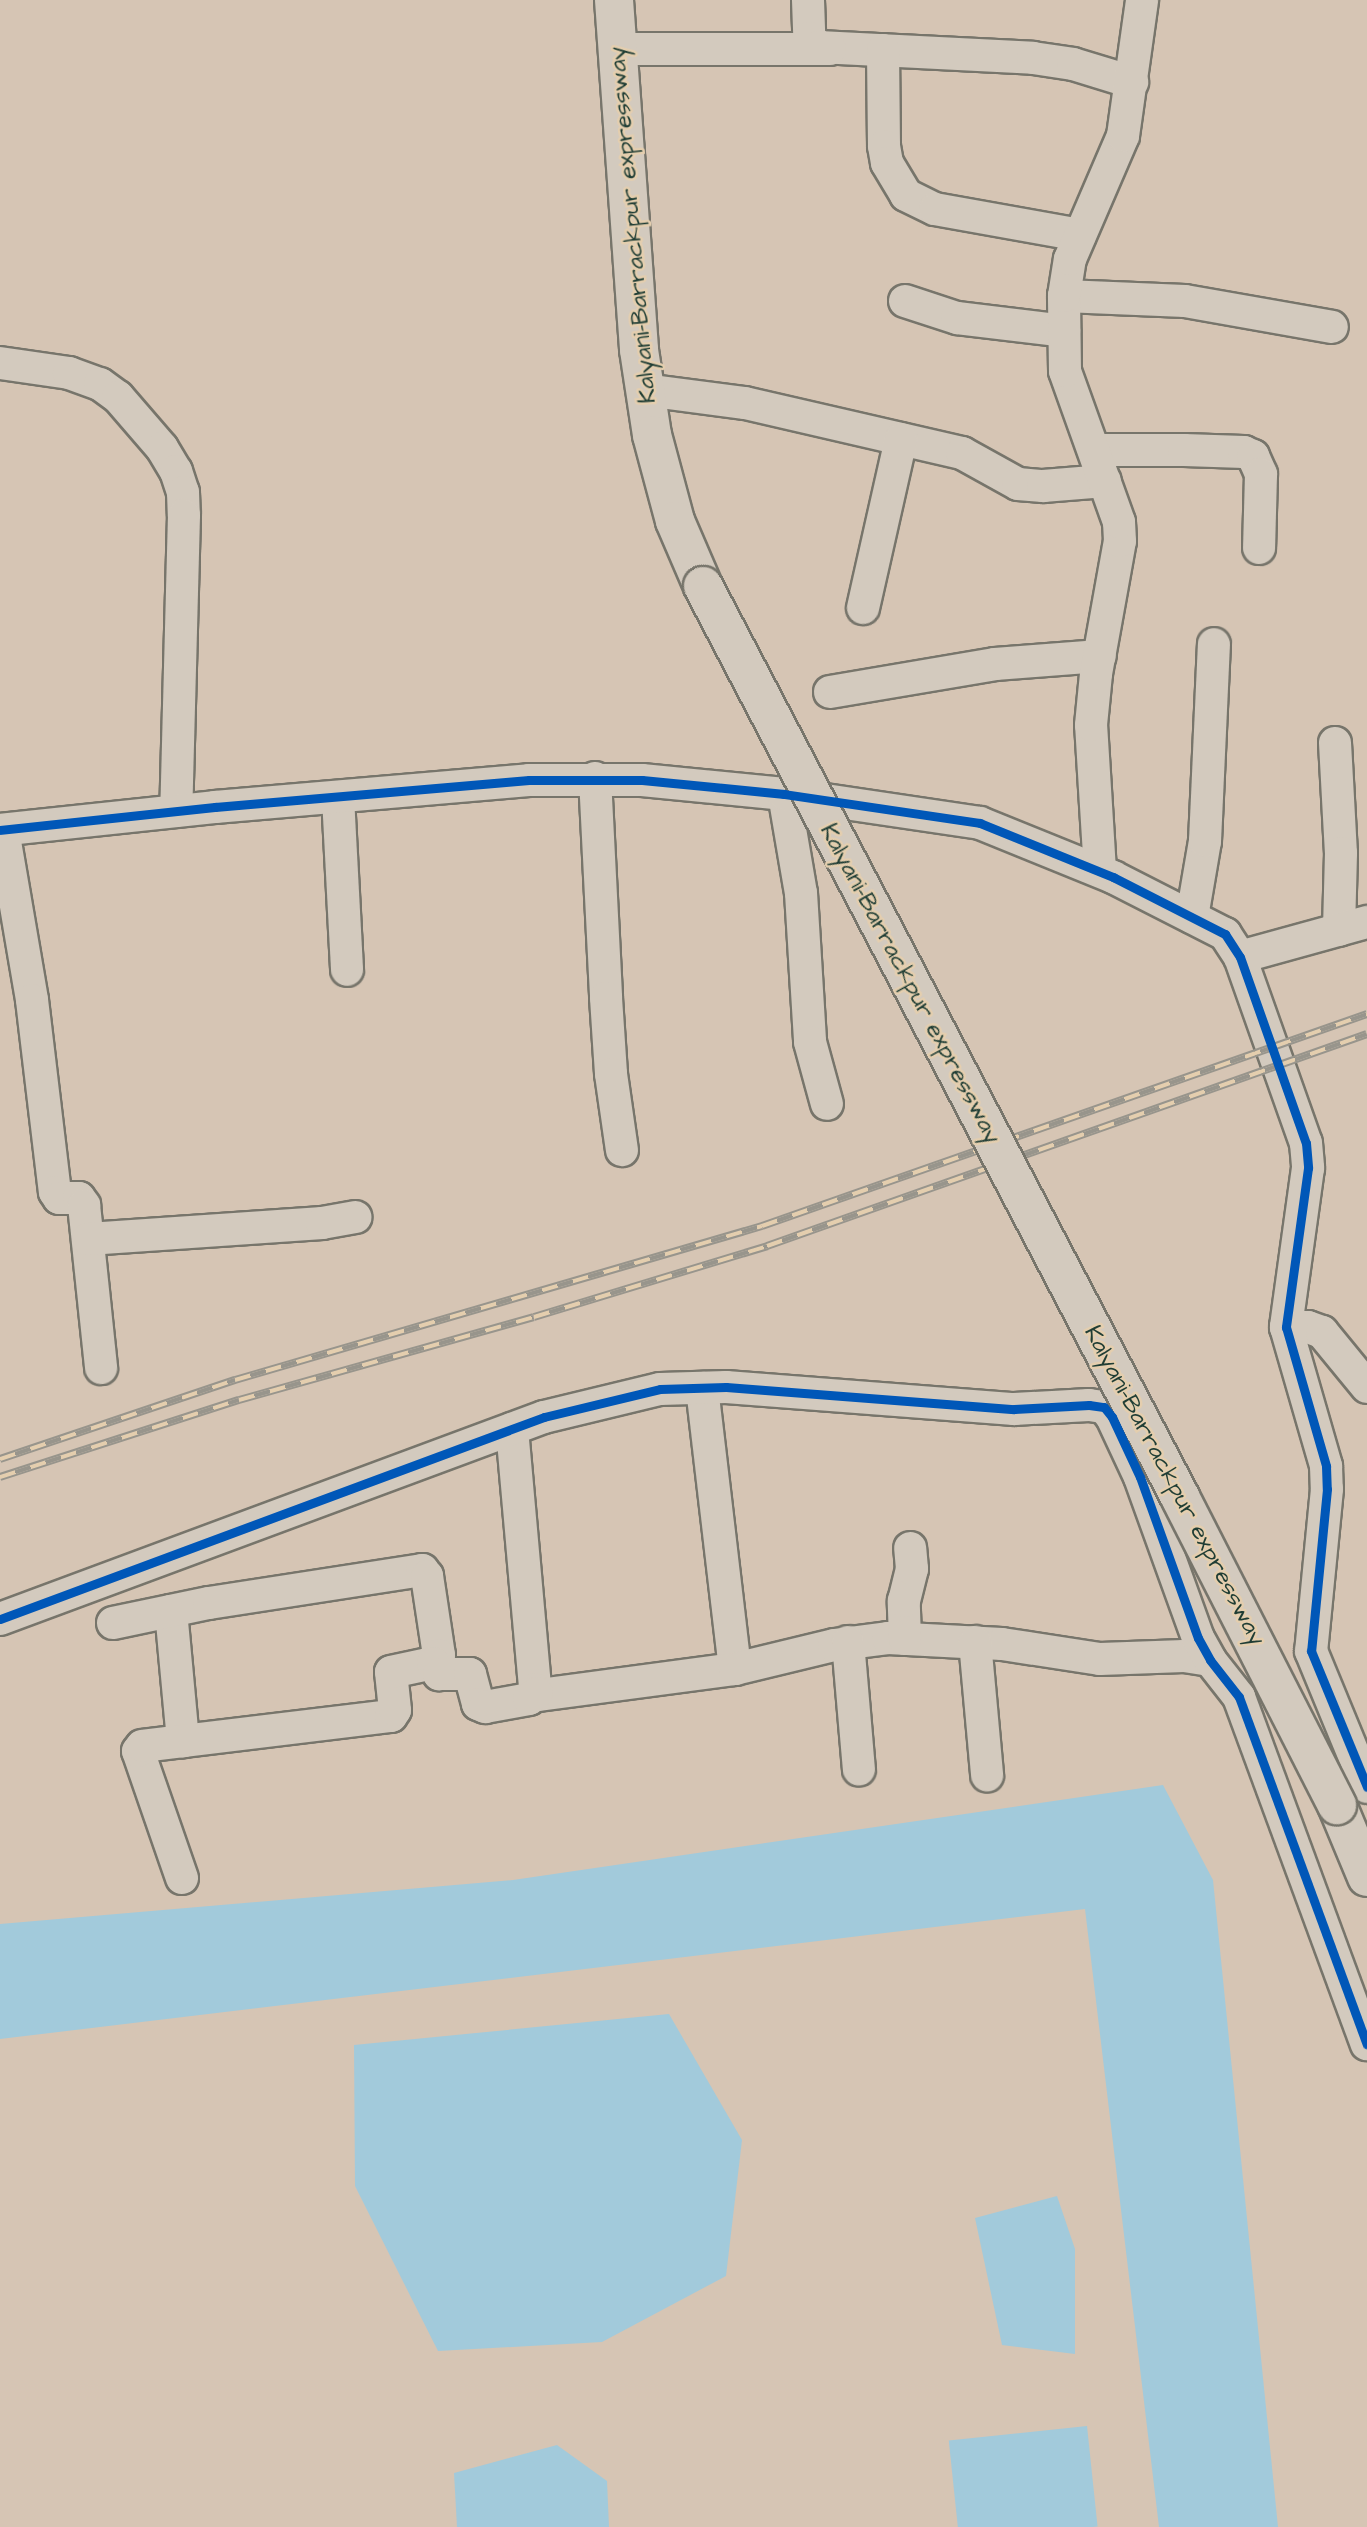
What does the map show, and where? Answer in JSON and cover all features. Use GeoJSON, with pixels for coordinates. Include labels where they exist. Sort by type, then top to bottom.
{"type":"FeatureCollection","features":[{"type":"Feature","properties":{"kind":"highway","name":"Kalyani-Barrackpur expressway"},"geometry":{"type":"LineString","coordinates":[[614,0],[639,350],[652,435],[676,521],[703,586],[1181,1497],[1352,1796],[1367,1877]]}},
{"type":"Feature","properties":{"kind":"street"},"geometry":{"type":"LineString","coordinates":[[808,0],[809,38],[819,47],[830,49]]}},
{"type":"Feature","properties":{"kind":"street"},"geometry":{"type":"LineString","coordinates":[[1100,871],[1091,725],[1100,656],[1120,552],[1119,523],[1065,371],[1064,296],[1070,259],[1123,136],[1142,0]]}},
{"type":"Feature","properties":{"kind":"street"},"geometry":{"type":"LineString","coordinates":[[617,49],[883,50],[1033,58],[1073,64],[1132,82]]}},
{"type":"Feature","properties":{"kind":"street"},"geometry":{"type":"LineString","coordinates":[[883,50],[887,163],[906,195],[935,209],[1080,235]]}},
{"type":"Feature","properties":{"kind":"street"},"geometry":{"type":"LineString","coordinates":[[1064,296],[1185,301],[1332,327]]}},
{"type":"Feature","properties":{"kind":"street"},"geometry":{"type":"LineString","coordinates":[[905,301],[957,318],[1064,331]]}},
{"type":"Feature","properties":{"kind":"street"},"geometry":{"type":"LineString","coordinates":[[0,363],[69,373],[100,384],[118,397],[162,447],[176,471],[183,492],[184,528],[176,811]]}},
{"type":"Feature","properties":{"kind":"street"},"geometry":{"type":"LineString","coordinates":[[645,390],[744,403],[962,453],[1018,484],[1043,486],[1105,481]]}},
{"type":"Feature","properties":{"kind":"street"},"geometry":{"type":"LineString","coordinates":[[863,608],[901,439]]}},
{"type":"Feature","properties":{"kind":"street"},"geometry":{"type":"LineString","coordinates":[[1094,450],[1244,452],[1252,456],[1261,474],[1259,548]]}},
{"type":"Feature","properties":{"kind":"street"},"geometry":{"type":"LineString","coordinates":[[1192,917],[1205,841],[1214,644]]}},
{"type":"Feature","properties":{"kind":"street"},"geometry":{"type":"LineString","coordinates":[[830,692],[995,664],[1100,656]]}},
{"type":"Feature","properties":{"kind":"street"},"geometry":{"type":"LineString","coordinates":[[1240,957],[1353,926],[1342,853],[1335,743]]}},
{"type":"Feature","properties":{"kind":"street"},"geometry":{"type":"LineString","coordinates":[[101,1368],[83,1200],[60,1198],[55,1192],[32,1000],[1,830],[176,811],[595,778],[784,794],[980,823],[1100,871],[1225,934],[1240,957],[1306,1143],[1308,1168],[1286,1327],[1326,1466],[1327,1489],[1311,1651],[1357,1736],[1352,1796]]}},
{"type":"Feature","properties":{"kind":"street"},"geometry":{"type":"LineString","coordinates":[[595,778],[606,998],[622,1150]]}},
{"type":"Feature","properties":{"kind":"street"},"geometry":{"type":"LineString","coordinates":[[784,794],[801,893],[808,1031],[827,1104]]}},
{"type":"Feature","properties":{"kind":"street"},"geometry":{"type":"LineString","coordinates":[[338,797],[347,970]]}},
{"type":"Feature","properties":{"kind":"street"},"geometry":{"type":"LineString","coordinates":[[88,1239],[310,1224],[355,1217]]}},
{"type":"Feature","properties":{"kind":"street"},"geometry":{"type":"LineString","coordinates":[[1286,1327],[1308,1327],[1321,1332],[1367,1387]]}},
{"type":"Feature","properties":{"kind":"street"},"geometry":{"type":"LineString","coordinates":[[0,1619],[544,1417],[660,1389],[726,1387],[1014,1409],[1104,1407],[1112,1417],[1139,1477],[1198,1638],[1210,1660],[1231,1683],[1239,1698],[1367,2044]]}},
{"type":"Feature","properties":{"kind":"street"},"geometry":{"type":"LineString","coordinates":[[702,1388],[735,1669]]}},
{"type":"Feature","properties":{"kind":"street"},"geometry":{"type":"LineString","coordinates":[[512,1429],[537,1693]]}},
{"type":"Feature","properties":{"kind":"street"},"geometry":{"type":"LineString","coordinates":[[905,1639],[904,1601],[912,1569],[910,1548]]}},
{"type":"Feature","properties":{"kind":"street"},"geometry":{"type":"LineString","coordinates":[[113,1623],[422,1570],[427,1576],[439,1655],[435,1664],[437,1672],[443,1676],[470,1674],[478,1703],[485,1707],[529,1699],[537,1693],[735,1669],[848,1642],[905,1639],[975,1642],[1100,1658],[1184,1656],[1210,1660]]}},
{"type":"Feature","properties":{"kind":"street"},"geometry":{"type":"LineString","coordinates":[[171,1611],[183,1741]]}},
{"type":"Feature","properties":{"kind":"street"},"geometry":{"type":"LineString","coordinates":[[848,1642],[859,1770]]}},
{"type":"Feature","properties":{"kind":"street"},"geometry":{"type":"LineString","coordinates":[[975,1642],[987,1775]]}},
{"type":"Feature","properties":{"kind":"street"},"geometry":{"type":"LineString","coordinates":[[1231,1683],[1311,1651]]}},
{"type":"Feature","properties":{"kind":"street"},"geometry":{"type":"LineString","coordinates":[[182,1878],[138,1751],[142,1746],[391,1716],[395,1710],[391,1672],[435,1664]]}},
{"type":"Feature","properties":{"kind":"water"},"geometry":{"type":"Polygon","coordinates":[[[1163,1785],[1213,1880],[1278,2527],[1159,2527],[1085,1909],[0,2039],[0,1924],[513,1880],[1163,1785]]]}},
{"type":"Feature","properties":{"kind":"water"},"geometry":{"type":"Polygon","coordinates":[[[669,2014],[742,2140],[726,2276],[602,2342],[438,2351],[355,2186],[354,2045],[669,2014]]]}},
{"type":"Feature","properties":{"kind":"water"},"geometry":{"type":"Polygon","coordinates":[[[1057,2196],[1075,2249],[1075,2354],[1002,2345],[975,2218],[1057,2196]]]}},
{"type":"Feature","properties":{"kind":"water"},"geometry":{"type":"Polygon","coordinates":[[[1087,2426],[1098,2526],[958,2527],[949,2441],[1087,2426]]]}},
{"type":"Feature","properties":{"kind":"water"},"geometry":{"type":"Polygon","coordinates":[[[557,2445],[607,2481],[609,2527],[457,2527],[454,2473],[557,2445]]]}},
{"type":"Feature","properties":{"kind":"railway"},"geometry":{"type":"LineString","coordinates":[[0,1459],[235,1380],[762,1226],[1367,1014]]}},
{"type":"Feature","properties":{"kind":"railway"},"geometry":{"type":"LineString","coordinates":[[0,1477],[239,1400],[534,1317],[767,1246],[1367,1034]]}},
{"type":"Feature","properties":{"kind":"cycle path"},"geometry":{"type":"LineString","coordinates":[[0,830],[215,807],[529,780],[642,780],[784,794],[980,823],[1113,877],[1225,934],[1240,957],[1306,1143],[1308,1168],[1286,1327],[1326,1466],[1327,1489],[1311,1651],[1367,1787]]}},
{"type":"Feature","properties":{"kind":"cycle path"},"geometry":{"type":"LineString","coordinates":[[0,1619],[544,1417],[660,1389],[726,1387],[1014,1409],[1089,1405],[1104,1407],[1112,1417],[1140,1477],[1198,1638],[1210,1660],[1239,1697],[1367,2044]]}}]}
